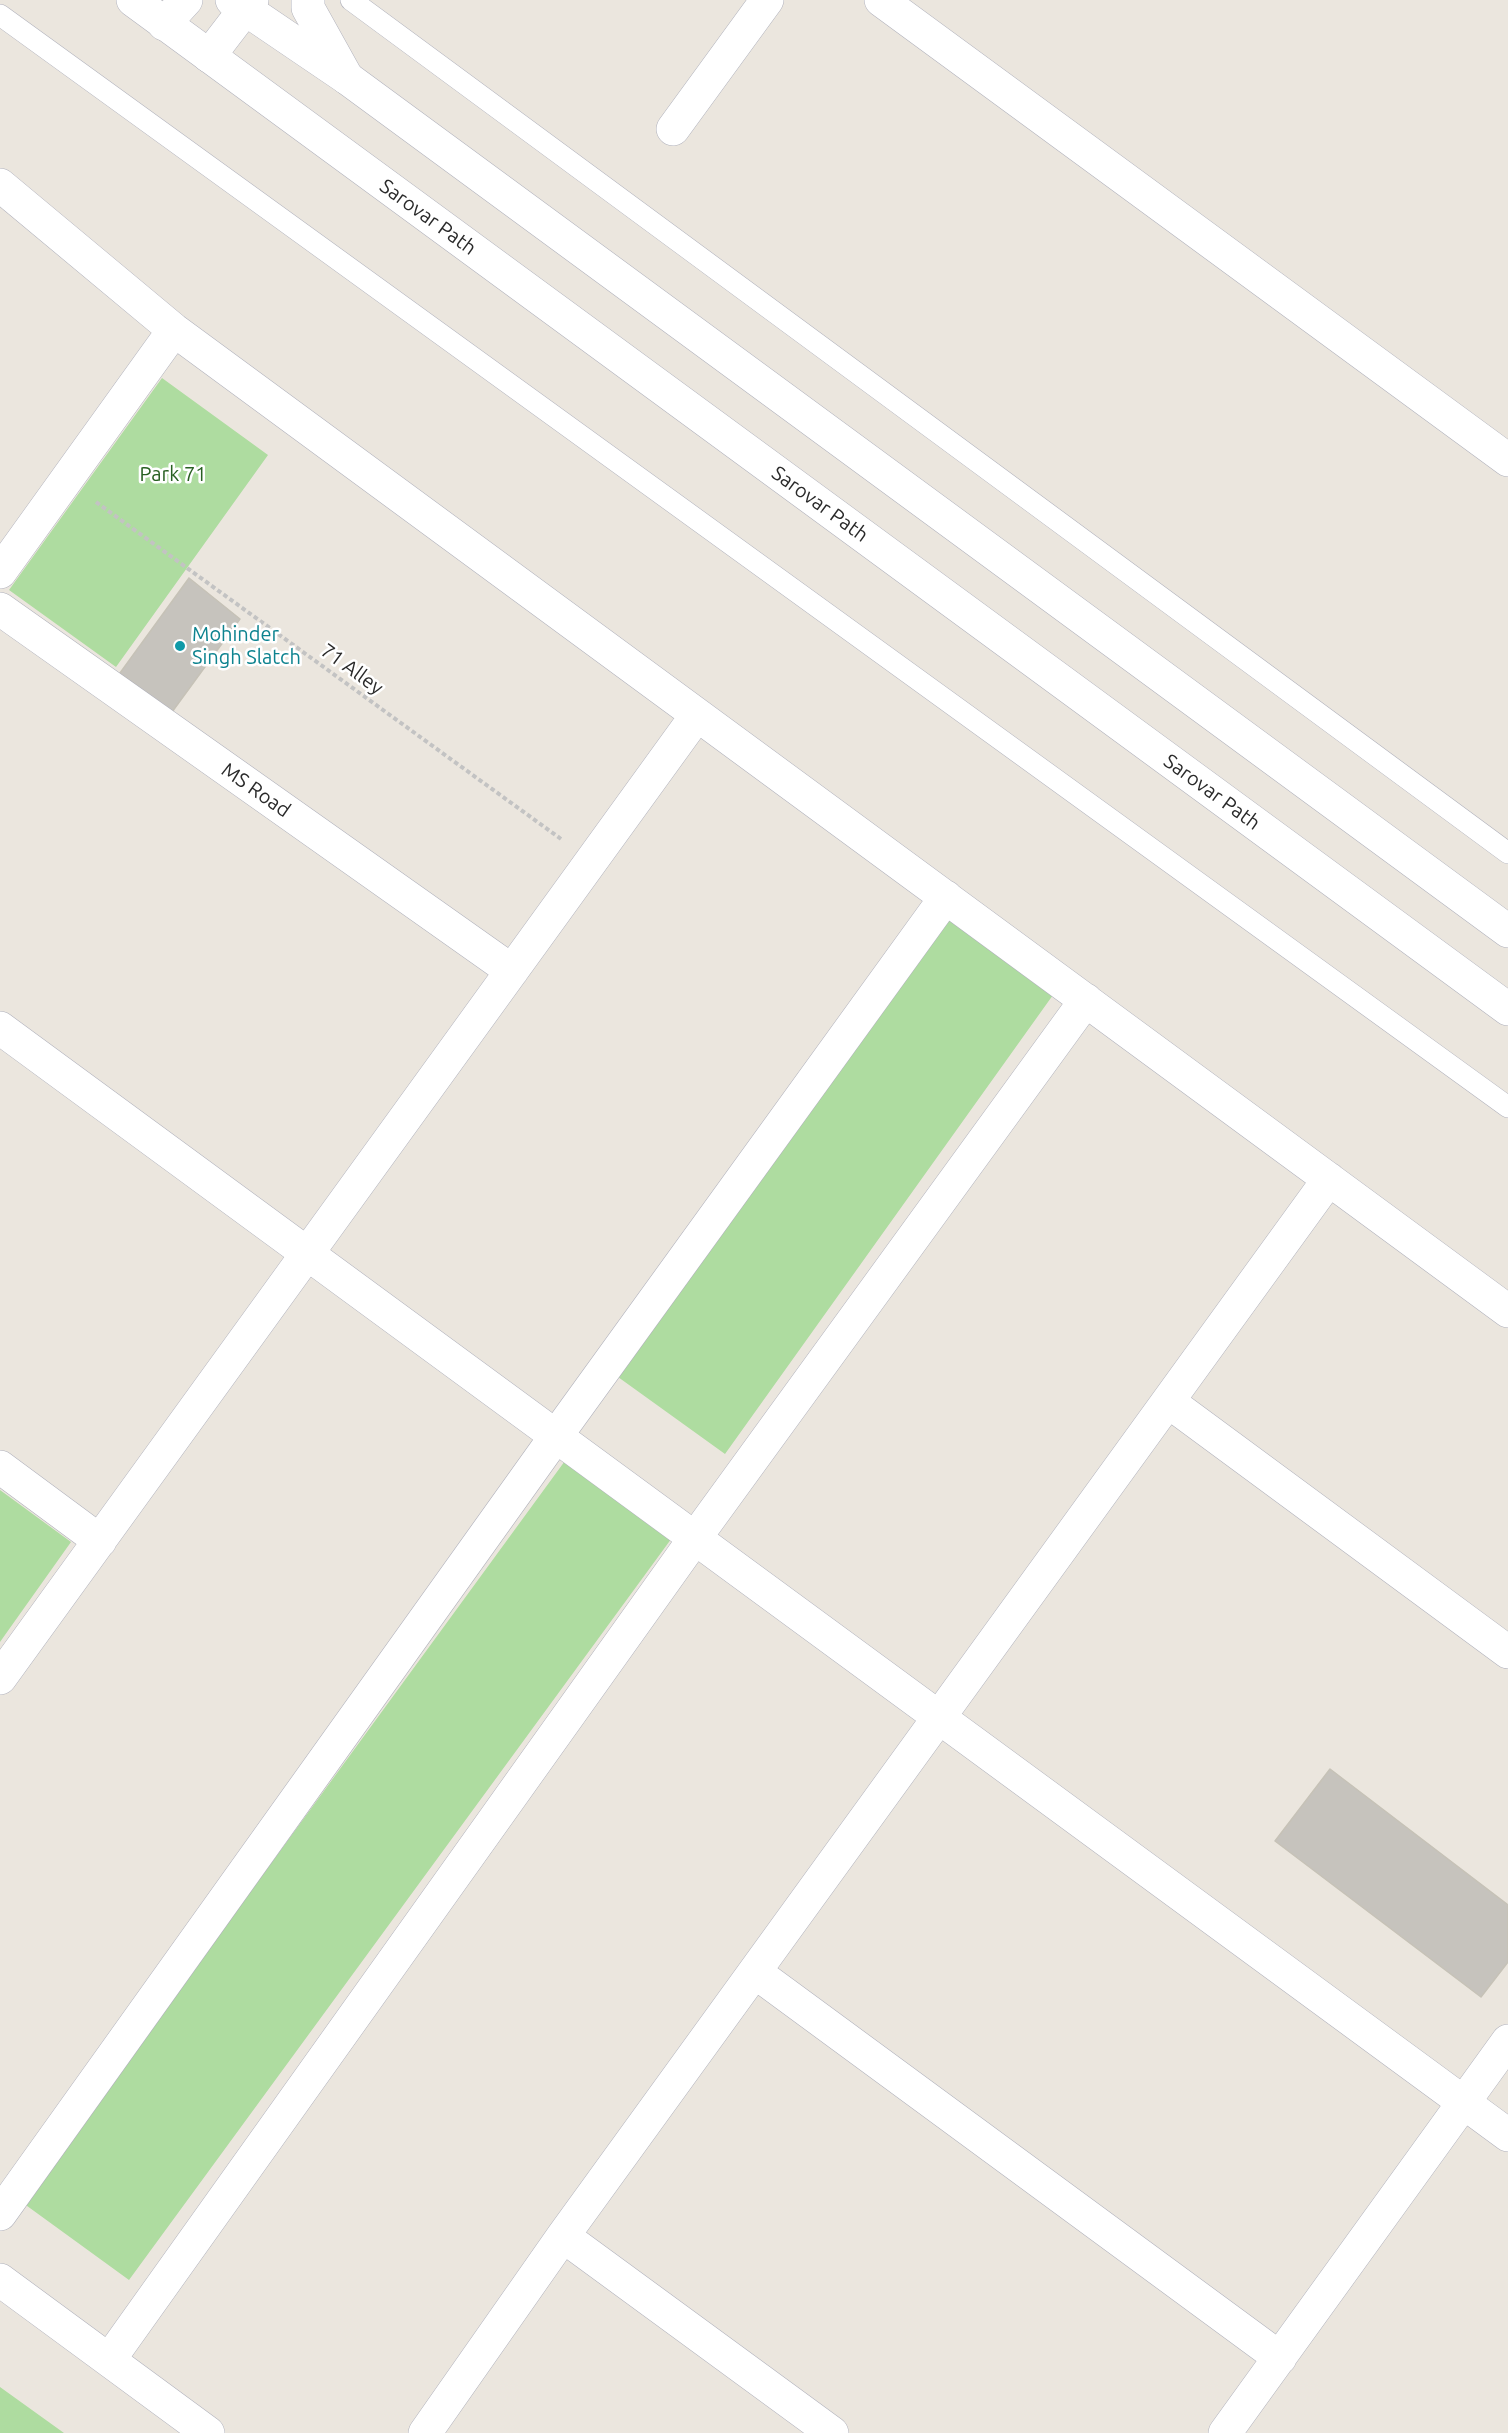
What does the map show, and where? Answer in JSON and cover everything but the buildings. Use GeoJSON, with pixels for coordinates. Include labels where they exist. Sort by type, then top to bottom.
{"type":"FeatureCollection","features":[{"type":"Feature","properties":{"kind":"street","name":"Sarovar Path"},"geometry":{"type":"LineString","coordinates":[[133,0],[175,12],[209,56],[1508,1009]]}},
{"type":"Feature","properties":{"kind":"street"},"geometry":{"type":"LineString","coordinates":[[308,0],[308,8],[347,78]]}},
{"type":"Feature","properties":{"kind":"street"},"geometry":{"type":"LineString","coordinates":[[674,129],[767,0]]}},
{"type":"Feature","properties":{"kind":"street"},"geometry":{"type":"LineString","coordinates":[[881,0],[1508,460]]}},
{"type":"Feature","properties":{"kind":"street"},"geometry":{"type":"LineString","coordinates":[[209,56],[243,3],[1508,931]]}},
{"type":"Feature","properties":{"kind":"street"},"geometry":{"type":"LineString","coordinates":[[0,185],[174,330],[1508,1311]]}},
{"type":"Feature","properties":{"kind":"street"},"geometry":{"type":"LineString","coordinates":[[0,572],[174,330]]}},
{"type":"Feature","properties":{"kind":"street","name":"MS Road"},"geometry":{"type":"LineString","coordinates":[[0,609],[512,971]]}},
{"type":"Feature","properties":{"kind":"street"},"geometry":{"type":"LineString","coordinates":[[0,1678],[698,715]]}},
{"type":"Feature","properties":{"kind":"street"},"geometry":{"type":"LineString","coordinates":[[0,2214],[556,1436],[946,897]]}},
{"type":"Feature","properties":{"kind":"street"},"geometry":{"type":"LineString","coordinates":[[109,2360],[695,1539],[1086,1000]]}},
{"type":"Feature","properties":{"kind":"street"},"geometry":{"type":"LineString","coordinates":[[0,1028],[1504,2132]]}},
{"type":"Feature","properties":{"kind":"street"},"geometry":{"type":"LineString","coordinates":[[425,2433],[563,2236],[1329,1179]]}},
{"type":"Feature","properties":{"kind":"street"},"geometry":{"type":"LineString","coordinates":[[1169,1402],[1508,1652]]}},
{"type":"Feature","properties":{"kind":"street"},"geometry":{"type":"LineString","coordinates":[[0,1467],[100,1541]]}},
{"type":"Feature","properties":{"kind":"street"},"geometry":{"type":"LineString","coordinates":[[755,1972],[1280,2358]]}},
{"type":"Feature","properties":{"kind":"street"},"geometry":{"type":"LineString","coordinates":[[1225,2433],[1508,2042]]}},
{"type":"Feature","properties":{"kind":"street"},"geometry":{"type":"LineString","coordinates":[[563,2236],[831,2433]]}},
{"type":"Feature","properties":{"kind":"street"},"geometry":{"type":"LineString","coordinates":[[0,2280],[208,2433]]}},
{"type":"Feature","properties":{"kind":"lane"},"geometry":{"type":"LineString","coordinates":[[351,0],[1508,853]]}},
{"type":"Feature","properties":{"kind":"lane"},"geometry":{"type":"LineString","coordinates":[[0,15],[1508,1107]]}},
{"type":"Feature","properties":{"kind":"path","name":"71 Alley"},"geometry":{"type":"LineString","coordinates":[[66,480],[592,861]]}},
{"type":"Feature","properties":{"kind":"green space","name":"Park 71"},"geometry":{"type":"Polygon","coordinates":[[[162,378],[268,455],[116,667],[9,590],[162,378]]]}},
{"type":"Feature","properties":{"kind":"green space"},"geometry":{"type":"Polygon","coordinates":[[[946,918],[1053,995],[725,1454],[618,1377],[946,918]]]}},
{"type":"Feature","properties":{"kind":"green space"},"geometry":{"type":"Polygon","coordinates":[[[570,1454],[677,1531],[129,2280],[23,2203],[570,1454]]]}},
{"type":"Feature","properties":{"kind":"green space"},"geometry":{"type":"Polygon","coordinates":[[[0,1490],[71,1542],[0,1642],[0,1490]]]}},
{"type":"Feature","properties":{"kind":"green space"},"geometry":{"type":"Polygon","coordinates":[[[0,2387],[64,2433],[0,2433],[0,2387]]]}},
{"type":"Feature","properties":{"kind":"place","name":"Mohinder Singh Slatch"},"geometry":{"type":"Point","coordinates":[180,646]}}]}
